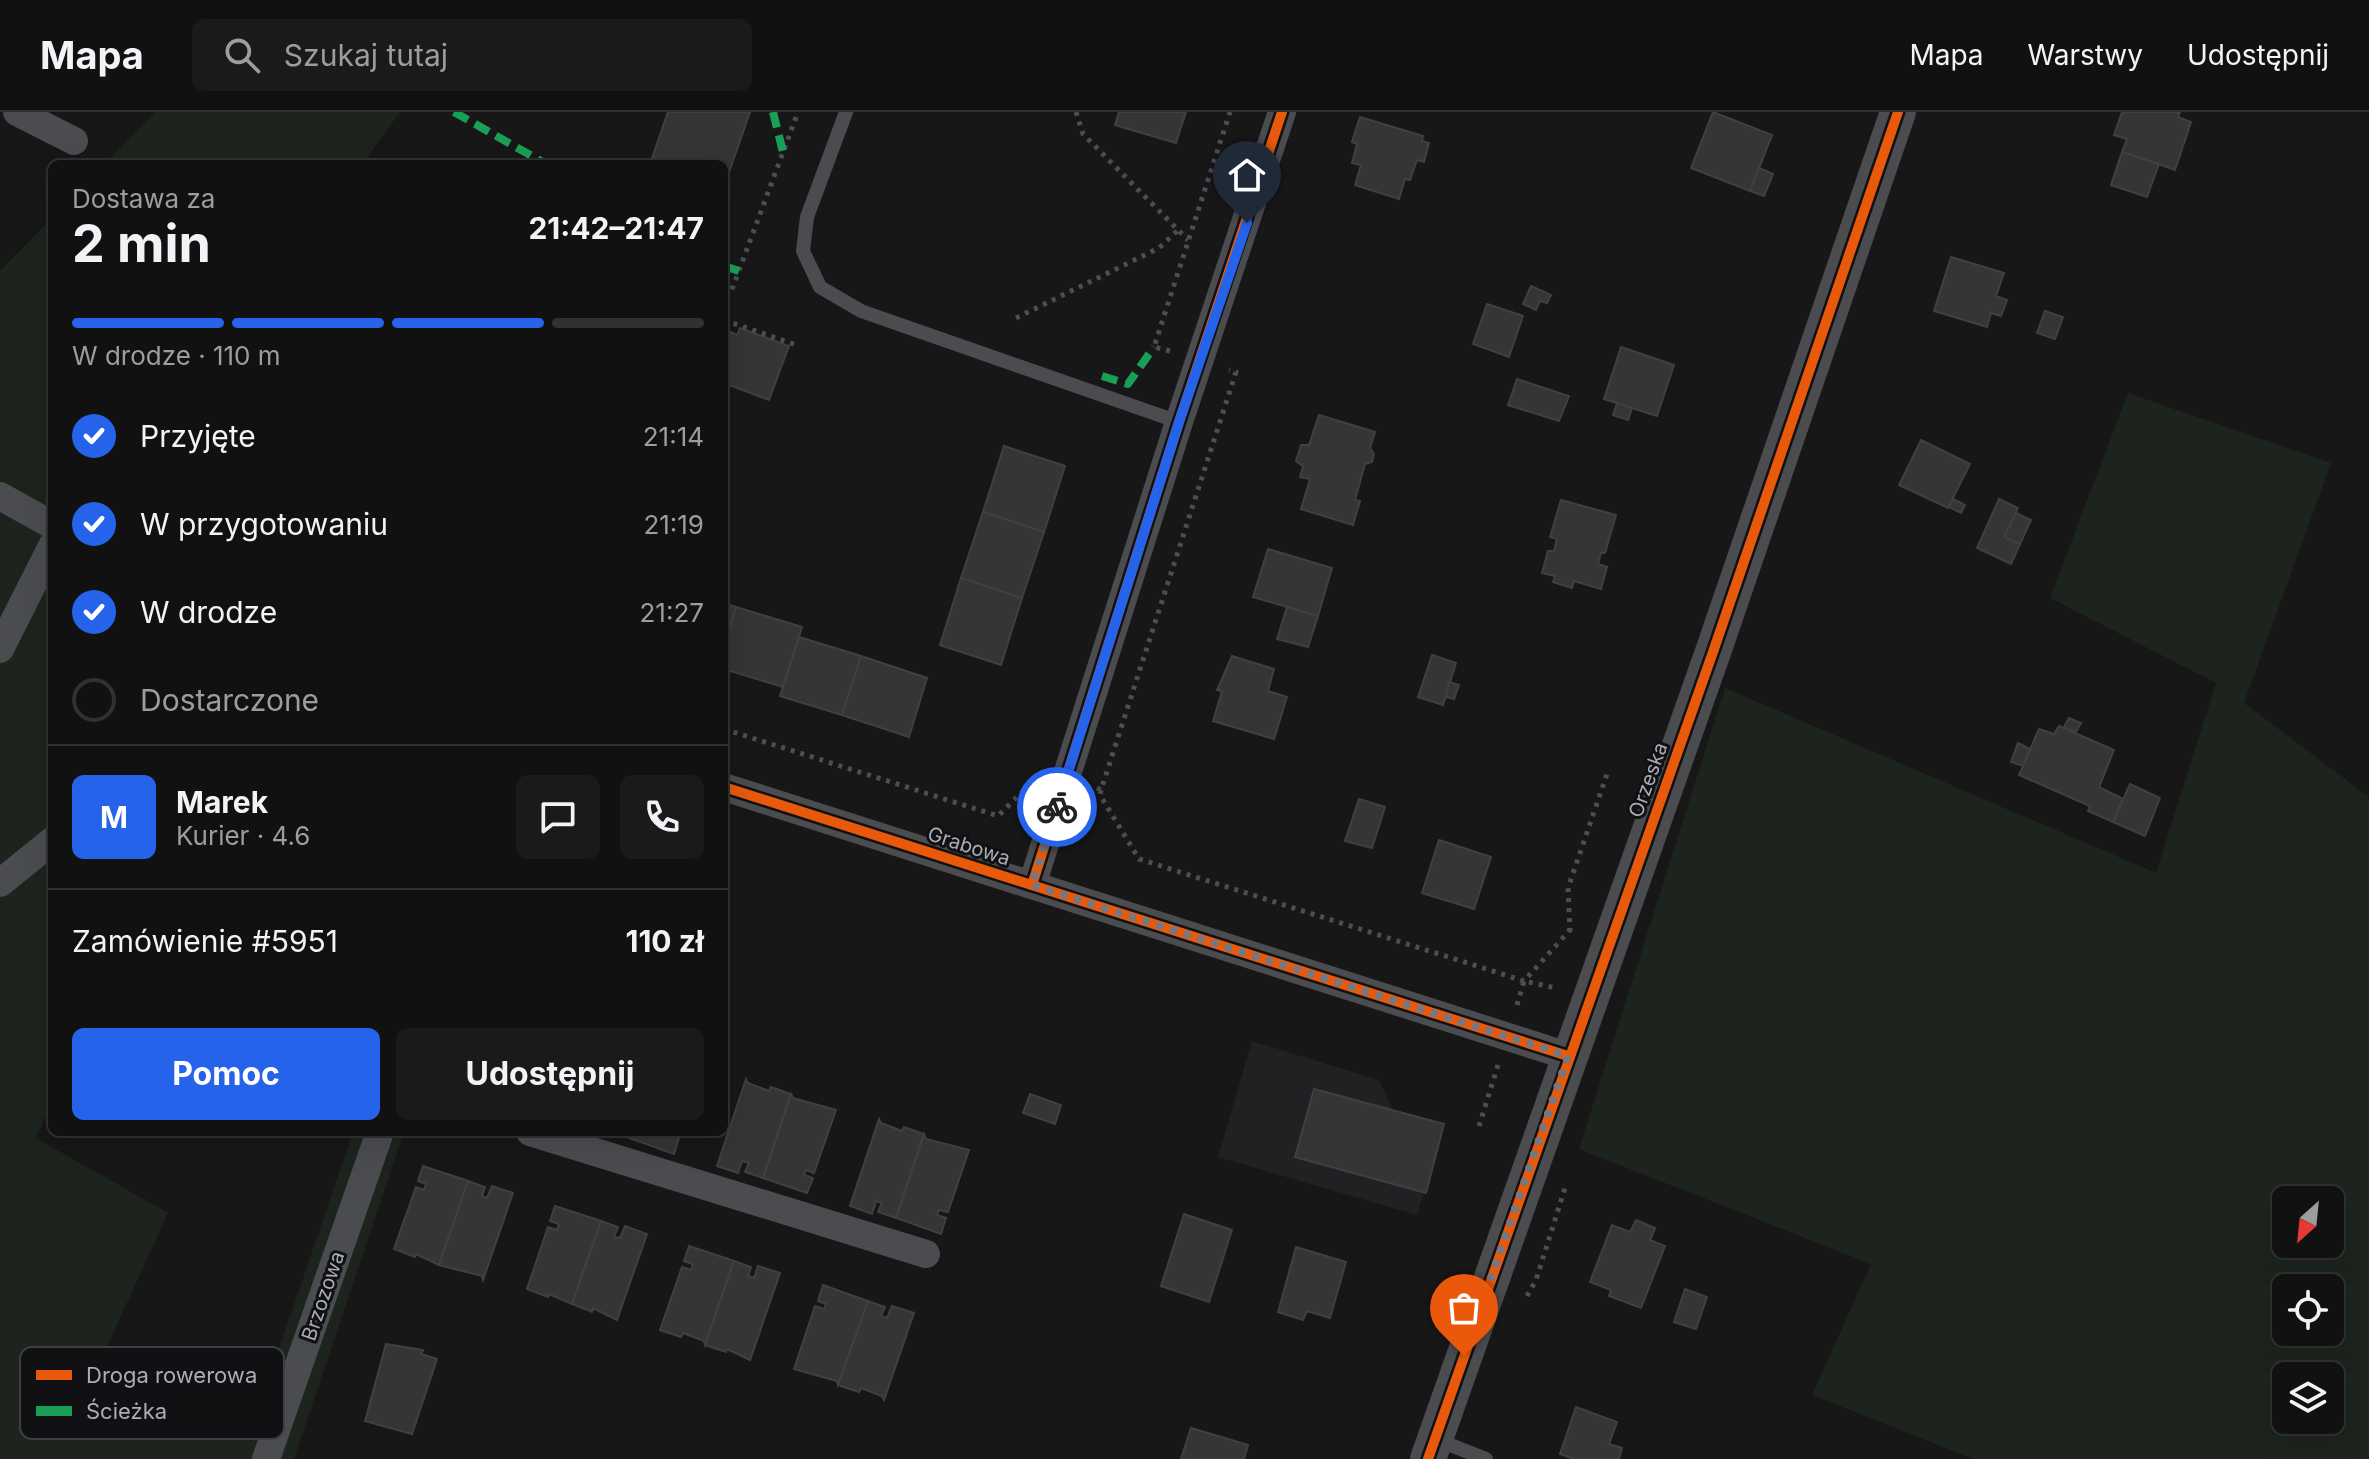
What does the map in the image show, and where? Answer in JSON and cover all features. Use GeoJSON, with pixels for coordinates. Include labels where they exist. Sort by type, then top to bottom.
{"type":"FeatureCollection","features":[{"type":"Feature","properties":{"kind":"street"},"geometry":{"type":"LineString","coordinates":[[17,112],[74,141]]}},
{"type":"Feature","properties":{"kind":"street"},"geometry":{"type":"LineString","coordinates":[[1032,885],[1179,422],[1202,361],[1282,112]]}},
{"type":"Feature","properties":{"kind":"street","name":"Orzeska"},"geometry":{"type":"LineString","coordinates":[[1432,1449],[1718,637],[1898,112]]}},
{"type":"Feature","properties":{"kind":"street"},"geometry":{"type":"LineString","coordinates":[[0,496],[48,523]]}},
{"type":"Feature","properties":{"kind":"street"},"geometry":{"type":"LineString","coordinates":[[0,649],[48,554]]}},
{"type":"Feature","properties":{"kind":"street","name":"Grabowa"},"geometry":{"type":"LineString","coordinates":[[728,788],[1568,1056]]}},
{"type":"Feature","properties":{"kind":"street"},"geometry":{"type":"LineString","coordinates":[[0,883],[48,844]]}},
{"type":"Feature","properties":{"kind":"street","name":"Brzozowa"},"geometry":{"type":"LineString","coordinates":[[284,1407],[379,1136]]}},
{"type":"Feature","properties":{"kind":"street"},"geometry":{"type":"LineString","coordinates":[[543,1136],[926,1254]]}},
{"type":"Feature","properties":{"kind":"street","name":"Brzozowa"},"geometry":{"type":"LineString","coordinates":[[266,1459],[273,1439]]}},
{"type":"Feature","properties":{"kind":"lane"},"geometry":{"type":"LineString","coordinates":[[846,112],[807,217],[803,251],[820,287],[861,311],[1179,422]]}},
{"type":"Feature","properties":{"kind":"lane"},"geometry":{"type":"LineString","coordinates":[[1432,1449],[1486,1459]]}},
{"type":"Feature","properties":{"kind":"path"},"geometry":{"type":"LineString","coordinates":[[728,291],[731,292],[798,112]]}},
{"type":"Feature","properties":{"kind":"path"},"geometry":{"type":"LineString","coordinates":[[1076,112],[1083,134],[1188,240]]}},
{"type":"Feature","properties":{"kind":"path"},"geometry":{"type":"LineString","coordinates":[[1230,112],[1154,347],[1236,372],[1100,795],[1139,859],[1524,981],[1570,930]]}},
{"type":"Feature","properties":{"kind":"path"},"geometry":{"type":"LineString","coordinates":[[1016,318],[1159,248],[1178,230]]}},
{"type":"Feature","properties":{"kind":"path"},"geometry":{"type":"LineString","coordinates":[[728,321],[799,346]]}},
{"type":"Feature","properties":{"kind":"path"},"geometry":{"type":"LineString","coordinates":[[728,730],[998,816],[1043,771],[1101,790]]}},
{"type":"Feature","properties":{"kind":"shaded area"},"geometry":{"type":"Polygon","coordinates":[[[155,112],[400,112],[365,160],[108,160],[155,112]]]}},
{"type":"Feature","properties":{"kind":"shaded area"},"geometry":{"type":"Polygon","coordinates":[[[48,222],[48,1111],[36,1138],[168,1213],[107,1347],[20,1347],[20,1439],[284,1439],[284,1347],[280,1347],[352,1136],[403,1136],[294,1459],[0,1459],[0,271],[48,222]]]}},
{"type":"Feature","properties":{"kind":"shaded area"},"geometry":{"type":"Polygon","coordinates":[[[2128,393],[2331,463],[2244,703],[2369,797],[2369,1459],[1973,1459],[1812,1395],[1871,1264],[1579,1149],[1725,688],[2156,873],[2216,683],[2050,598],[2128,393]]]}},
{"type":"Feature","properties":{"kind":"shaded area"},"geometry":{"type":"Polygon","coordinates":[[[1252,1041],[1379,1080],[1392,1109],[1444,1123],[1417,1215],[1218,1157],[1252,1041]]]}},
{"type":"Feature","properties":{"kind":"building"},"geometry":{"type":"Polygon","coordinates":[[[668,112],[750,112],[728,175],[728,160],[651,160],[668,112]]]}},
{"type":"Feature","properties":{"kind":"building"},"geometry":{"type":"Polygon","coordinates":[[[1119,112],[1186,112],[1176,143],[1115,125],[1119,112]]]}},
{"type":"Feature","properties":{"kind":"building"},"geometry":{"type":"Polygon","coordinates":[[[1713,112],[1772,135],[1750,191],[1691,168],[1713,112]]]}},
{"type":"Feature","properties":{"kind":"building"},"geometry":{"type":"Polygon","coordinates":[[[2122,112],[2180,112],[2178,117],[2191,122],[2175,170],[2122,152],[2127,139],[2114,135],[2122,112]]]}},
{"type":"Feature","properties":{"kind":"building"},"geometry":{"type":"Polygon","coordinates":[[[1360,117],[1423,136],[1422,141],[1429,143],[1424,162],[1417,160],[1410,180],[1405,179],[1399,199],[1355,185],[1361,165],[1352,163],[1357,144],[1352,142],[1360,117]]]}},
{"type":"Feature","properties":{"kind":"building"},"geometry":{"type":"Polygon","coordinates":[[[2122,152],[2159,164],[2147,197],[2111,185],[2122,152]]]}},
{"type":"Feature","properties":{"kind":"building"},"geometry":{"type":"Polygon","coordinates":[[[1759,168],[1773,174],[1764,196],[1750,191],[1759,168]]]}},
{"type":"Feature","properties":{"kind":"building"},"geometry":{"type":"Polygon","coordinates":[[[1951,257],[2004,273],[1996,296],[2007,300],[2001,316],[1991,313],[1987,327],[1934,311],[1951,257]]]}},
{"type":"Feature","properties":{"kind":"building"},"geometry":{"type":"Polygon","coordinates":[[[1531,286],[1551,295],[1547,303],[1540,301],[1536,310],[1523,304],[1531,286]]]}},
{"type":"Feature","properties":{"kind":"building"},"geometry":{"type":"Polygon","coordinates":[[[1487,304],[1523,316],[1509,357],[1473,344],[1487,304]]]}},
{"type":"Feature","properties":{"kind":"building"},"geometry":{"type":"Polygon","coordinates":[[[2045,311],[2063,317],[2055,339],[2037,333],[2045,311]]]}},
{"type":"Feature","properties":{"kind":"building"},"geometry":{"type":"Polygon","coordinates":[[[740,328],[789,346],[769,400],[728,385],[728,331],[737,335],[740,328]]]}},
{"type":"Feature","properties":{"kind":"building"},"geometry":{"type":"Polygon","coordinates":[[[1621,347],[1674,365],[1657,416],[1604,399],[1621,347]]]}},
{"type":"Feature","properties":{"kind":"building"},"geometry":{"type":"Polygon","coordinates":[[[1517,379],[1569,396],[1559,421],[1508,405],[1517,379]]]}},
{"type":"Feature","properties":{"kind":"building"},"geometry":{"type":"Polygon","coordinates":[[[1617,403],[1632,408],[1628,420],[1613,415],[1617,403]]]}},
{"type":"Feature","properties":{"kind":"building"},"geometry":{"type":"Polygon","coordinates":[[[1319,415],[1375,432],[1370,448],[1374,454],[1372,462],[1365,464],[1355,500],[1360,501],[1353,525],[1301,509],[1310,479],[1300,477],[1303,466],[1296,461],[1301,445],[1309,445],[1319,415]]]}},
{"type":"Feature","properties":{"kind":"building"},"geometry":{"type":"Polygon","coordinates":[[[1921,440],[1970,464],[1948,508],[1899,485],[1921,440]]]}},
{"type":"Feature","properties":{"kind":"building"},"geometry":{"type":"Polygon","coordinates":[[[1004,446],[1065,466],[1044,532],[983,512],[1004,446]]]}},
{"type":"Feature","properties":{"kind":"building"},"geometry":{"type":"Polygon","coordinates":[[[1953,499],[1965,505],[1961,513],[1949,507],[1953,499]]]}},
{"type":"Feature","properties":{"kind":"building"},"geometry":{"type":"Polygon","coordinates":[[[1999,499],[2018,508],[2004,537],[2020,544],[2011,564],[1977,548],[1999,499]]]}},
{"type":"Feature","properties":{"kind":"building"},"geometry":{"type":"Polygon","coordinates":[[[1561,500],[1616,515],[1605,553],[1601,553],[1598,564],[1607,567],[1601,589],[1574,581],[1572,588],[1553,582],[1555,576],[1542,573],[1548,551],[1554,551],[1557,539],[1550,537],[1561,500]]]}},
{"type":"Feature","properties":{"kind":"building"},"geometry":{"type":"Polygon","coordinates":[[[983,512],[1044,532],[1022,598],[961,578],[983,512]]]}},
{"type":"Feature","properties":{"kind":"building"},"geometry":{"type":"Polygon","coordinates":[[[2016,513],[2031,520],[2020,544],[2004,537],[2016,513]]]}},
{"type":"Feature","properties":{"kind":"building"},"geometry":{"type":"Polygon","coordinates":[[[1268,549],[1332,568],[1318,616],[1253,597],[1268,549]]]}},
{"type":"Feature","properties":{"kind":"building"},"geometry":{"type":"Polygon","coordinates":[[[961,578],[1022,598],[1001,665],[940,645],[961,578]]]}},
{"type":"Feature","properties":{"kind":"building"},"geometry":{"type":"Polygon","coordinates":[[[728,604],[736,607],[728,635],[728,604]]]}},
{"type":"Feature","properties":{"kind":"building"},"geometry":{"type":"Polygon","coordinates":[[[736,607],[802,627],[783,687],[728,670],[728,635],[736,607]]]}},
{"type":"Feature","properties":{"kind":"building"},"geometry":{"type":"Polygon","coordinates":[[[1287,607],[1318,616],[1308,647],[1277,639],[1287,607]]]}},
{"type":"Feature","properties":{"kind":"building"},"geometry":{"type":"Polygon","coordinates":[[[799,637],[861,656],[842,715],[780,696],[799,637]]]}},
{"type":"Feature","properties":{"kind":"building"},"geometry":{"type":"Polygon","coordinates":[[[1432,655],[1456,663],[1443,705],[1418,697],[1432,655]]]}},
{"type":"Feature","properties":{"kind":"building"},"geometry":{"type":"Polygon","coordinates":[[[861,656],[927,678],[909,737],[842,715],[861,656]]]}},
{"type":"Feature","properties":{"kind":"building"},"geometry":{"type":"Polygon","coordinates":[[[1232,656],[1274,669],[1268,691],[1287,697],[1274,739],[1213,721],[1222,691],[1217,690],[1232,656]]]}},
{"type":"Feature","properties":{"kind":"building"},"geometry":{"type":"Polygon","coordinates":[[[1449,682],[1459,685],[1454,699],[1446,697],[1449,682]]]}},
{"type":"Feature","properties":{"kind":"building"},"geometry":{"type":"Polygon","coordinates":[[[2069,718],[2081,723],[2076,732],[2064,727],[2069,718]]]}},
{"type":"Feature","properties":{"kind":"building"},"geometry":{"type":"Polygon","coordinates":[[[2059,726],[2114,750],[2099,787],[2123,799],[2113,822],[2088,811],[2090,806],[2019,775],[2039,729],[2054,734],[2059,726]]]}},
{"type":"Feature","properties":{"kind":"building"},"geometry":{"type":"Polygon","coordinates":[[[2018,743],[2030,749],[2023,766],[2011,762],[2018,743]]]}},
{"type":"Feature","properties":{"kind":"building"},"geometry":{"type":"Polygon","coordinates":[[[2130,784],[2160,798],[2145,836],[2113,822],[2130,784]]]}},
{"type":"Feature","properties":{"kind":"building"},"geometry":{"type":"Polygon","coordinates":[[[1359,799],[1385,807],[1372,848],[1345,841],[1359,799]]]}},
{"type":"Feature","properties":{"kind":"building"},"geometry":{"type":"Polygon","coordinates":[[[1439,840],[1491,857],[1474,909],[1422,893],[1439,840]]]}},
{"type":"Feature","properties":{"kind":"building"},"geometry":{"type":"Polygon","coordinates":[[[746,1079],[748,1083],[769,1091],[771,1087],[791,1094],[763,1178],[745,1172],[749,1163],[742,1161],[738,1173],[717,1166],[746,1079]]]}},
{"type":"Feature","properties":{"kind":"building"},"geometry":{"type":"Polygon","coordinates":[[[1314,1089],[1444,1124],[1426,1193],[1295,1157],[1314,1089]]]}},
{"type":"Feature","properties":{"kind":"building"},"geometry":{"type":"Polygon","coordinates":[[[791,1094],[793,1098],[836,1110],[814,1173],[806,1170],[804,1175],[813,1178],[807,1193],[763,1178],[791,1094]]]}},
{"type":"Feature","properties":{"kind":"building"},"geometry":{"type":"Polygon","coordinates":[[[1030,1094],[1061,1105],[1055,1124],[1023,1113],[1030,1094]]]}},
{"type":"Feature","properties":{"kind":"building"},"geometry":{"type":"Polygon","coordinates":[[[879,1119],[881,1123],[902,1131],[904,1127],[924,1134],[896,1218],[878,1212],[882,1203],[876,1201],[872,1214],[850,1206],[879,1119]]]}},
{"type":"Feature","properties":{"kind":"building"},"geometry":{"type":"Polygon","coordinates":[[[924,1134],[926,1139],[969,1150],[948,1212],[939,1210],[937,1215],[946,1218],[941,1234],[896,1218],[924,1134]]]}},
{"type":"Feature","properties":{"kind":"building"},"geometry":{"type":"Polygon","coordinates":[[[674,1136],[679,1138],[674,1154],[629,1138],[674,1136]]]}},
{"type":"Feature","properties":{"kind":"building"},"geometry":{"type":"Polygon","coordinates":[[[423,1166],[468,1181],[439,1265],[416,1254],[415,1257],[394,1249],[416,1187],[424,1190],[426,1184],[418,1181],[423,1166]]]}},
{"type":"Feature","properties":{"kind":"building"},"geometry":{"type":"Polygon","coordinates":[[[468,1181],[485,1187],[482,1196],[487,1198],[492,1186],[513,1193],[483,1280],[482,1276],[439,1265],[468,1181]]]}},
{"type":"Feature","properties":{"kind":"building"},"geometry":{"type":"Polygon","coordinates":[[[555,1206],[601,1221],[572,1304],[527,1289],[548,1227],[557,1230],[559,1224],[550,1221],[555,1206]]]}},
{"type":"Feature","properties":{"kind":"building"},"geometry":{"type":"Polygon","coordinates":[[[1184,1214],[1232,1230],[1209,1302],[1161,1286],[1184,1214]]]}},
{"type":"Feature","properties":{"kind":"building"},"geometry":{"type":"Polygon","coordinates":[[[1636,1220],[1655,1228],[1650,1240],[1665,1246],[1641,1308],[1609,1296],[1611,1290],[1590,1282],[1612,1225],[1630,1232],[1636,1220]]]}},
{"type":"Feature","properties":{"kind":"building"},"geometry":{"type":"Polygon","coordinates":[[[601,1221],[618,1227],[614,1237],[620,1238],[625,1226],[647,1234],[617,1320],[593,1308],[592,1312],[572,1304],[601,1221]]]}},
{"type":"Feature","properties":{"kind":"building"},"geometry":{"type":"Polygon","coordinates":[[[689,1246],[734,1261],[705,1345],[704,1341],[683,1333],[681,1337],[660,1330],[682,1267],[691,1270],[693,1264],[684,1261],[689,1246]]]}},
{"type":"Feature","properties":{"kind":"building"},"geometry":{"type":"Polygon","coordinates":[[[1296,1247],[1346,1262],[1330,1318],[1307,1311],[1303,1320],[1278,1312],[1296,1247]]]}},
{"type":"Feature","properties":{"kind":"building"},"geometry":{"type":"Polygon","coordinates":[[[734,1261],[751,1267],[748,1276],[754,1278],[758,1266],[780,1273],[750,1360],[727,1349],[726,1352],[705,1345],[734,1261]]]}},
{"type":"Feature","properties":{"kind":"building"},"geometry":{"type":"Polygon","coordinates":[[[823,1285],[868,1301],[838,1385],[837,1381],[794,1369],[815,1306],[824,1309],[826,1304],[818,1301],[823,1285]]]}},
{"type":"Feature","properties":{"kind":"building"},"geometry":{"type":"Polygon","coordinates":[[[1685,1289],[1707,1297],[1696,1329],[1674,1322],[1685,1289]]]}},
{"type":"Feature","properties":{"kind":"building"},"geometry":{"type":"Polygon","coordinates":[[[868,1301],[885,1307],[881,1316],[887,1318],[892,1306],[914,1313],[884,1400],[882,1396],[861,1388],[859,1392],[838,1385],[868,1301]]]}},
{"type":"Feature","properties":{"kind":"building"},"geometry":{"type":"Polygon","coordinates":[[[386,1344],[423,1350],[421,1354],[437,1359],[412,1434],[365,1421],[386,1344]]]}},
{"type":"Feature","properties":{"kind":"building"},"geometry":{"type":"Polygon","coordinates":[[[1576,1407],[1617,1422],[1609,1444],[1622,1448],[1619,1459],[1574,1459],[1560,1454],[1576,1407]]]}},
{"type":"Feature","properties":{"kind":"building"},"geometry":{"type":"Polygon","coordinates":[[[1191,1428],[1248,1445],[1244,1459],[1181,1459],[1191,1428]]]}},
{"type":"Feature","properties":{"kind":"marked path"},"geometry":{"type":"LineString","coordinates":[[454,112],[539,160]]}},
{"type":"Feature","properties":{"kind":"marked path"},"geometry":{"type":"LineString","coordinates":[[773,112],[783,152]]}},
{"type":"Feature","properties":{"kind":"marked path"},"geometry":{"type":"LineString","coordinates":[[728,267],[739,271]]}},
{"type":"Feature","properties":{"kind":"marked path"},"geometry":{"type":"LineString","coordinates":[[1102,376],[1128,384],[1154,347]]}},
{"type":"Feature","properties":{"kind":"cycle path"},"geometry":{"type":"LineString","coordinates":[[1032,885],[1179,422],[1282,112]]}},
{"type":"Feature","properties":{"kind":"cycle path"},"geometry":{"type":"LineString","coordinates":[[1428,1459],[1713,652],[1898,112]]}},
{"type":"Feature","properties":{"kind":"cycle path"},"geometry":{"type":"LineString","coordinates":[[728,788],[1568,1056]]}},
{"type":"Feature","properties":{"kind":"way so far"},"geometry":{"type":"LineString","coordinates":[[1057,807],[1032,885],[1568,1056],[1464,1356]]}},
{"type":"Feature","properties":{"kind":"route"},"geometry":{"type":"LineString","coordinates":[[1057,807],[1179,422],[1247,223]]}}]}
